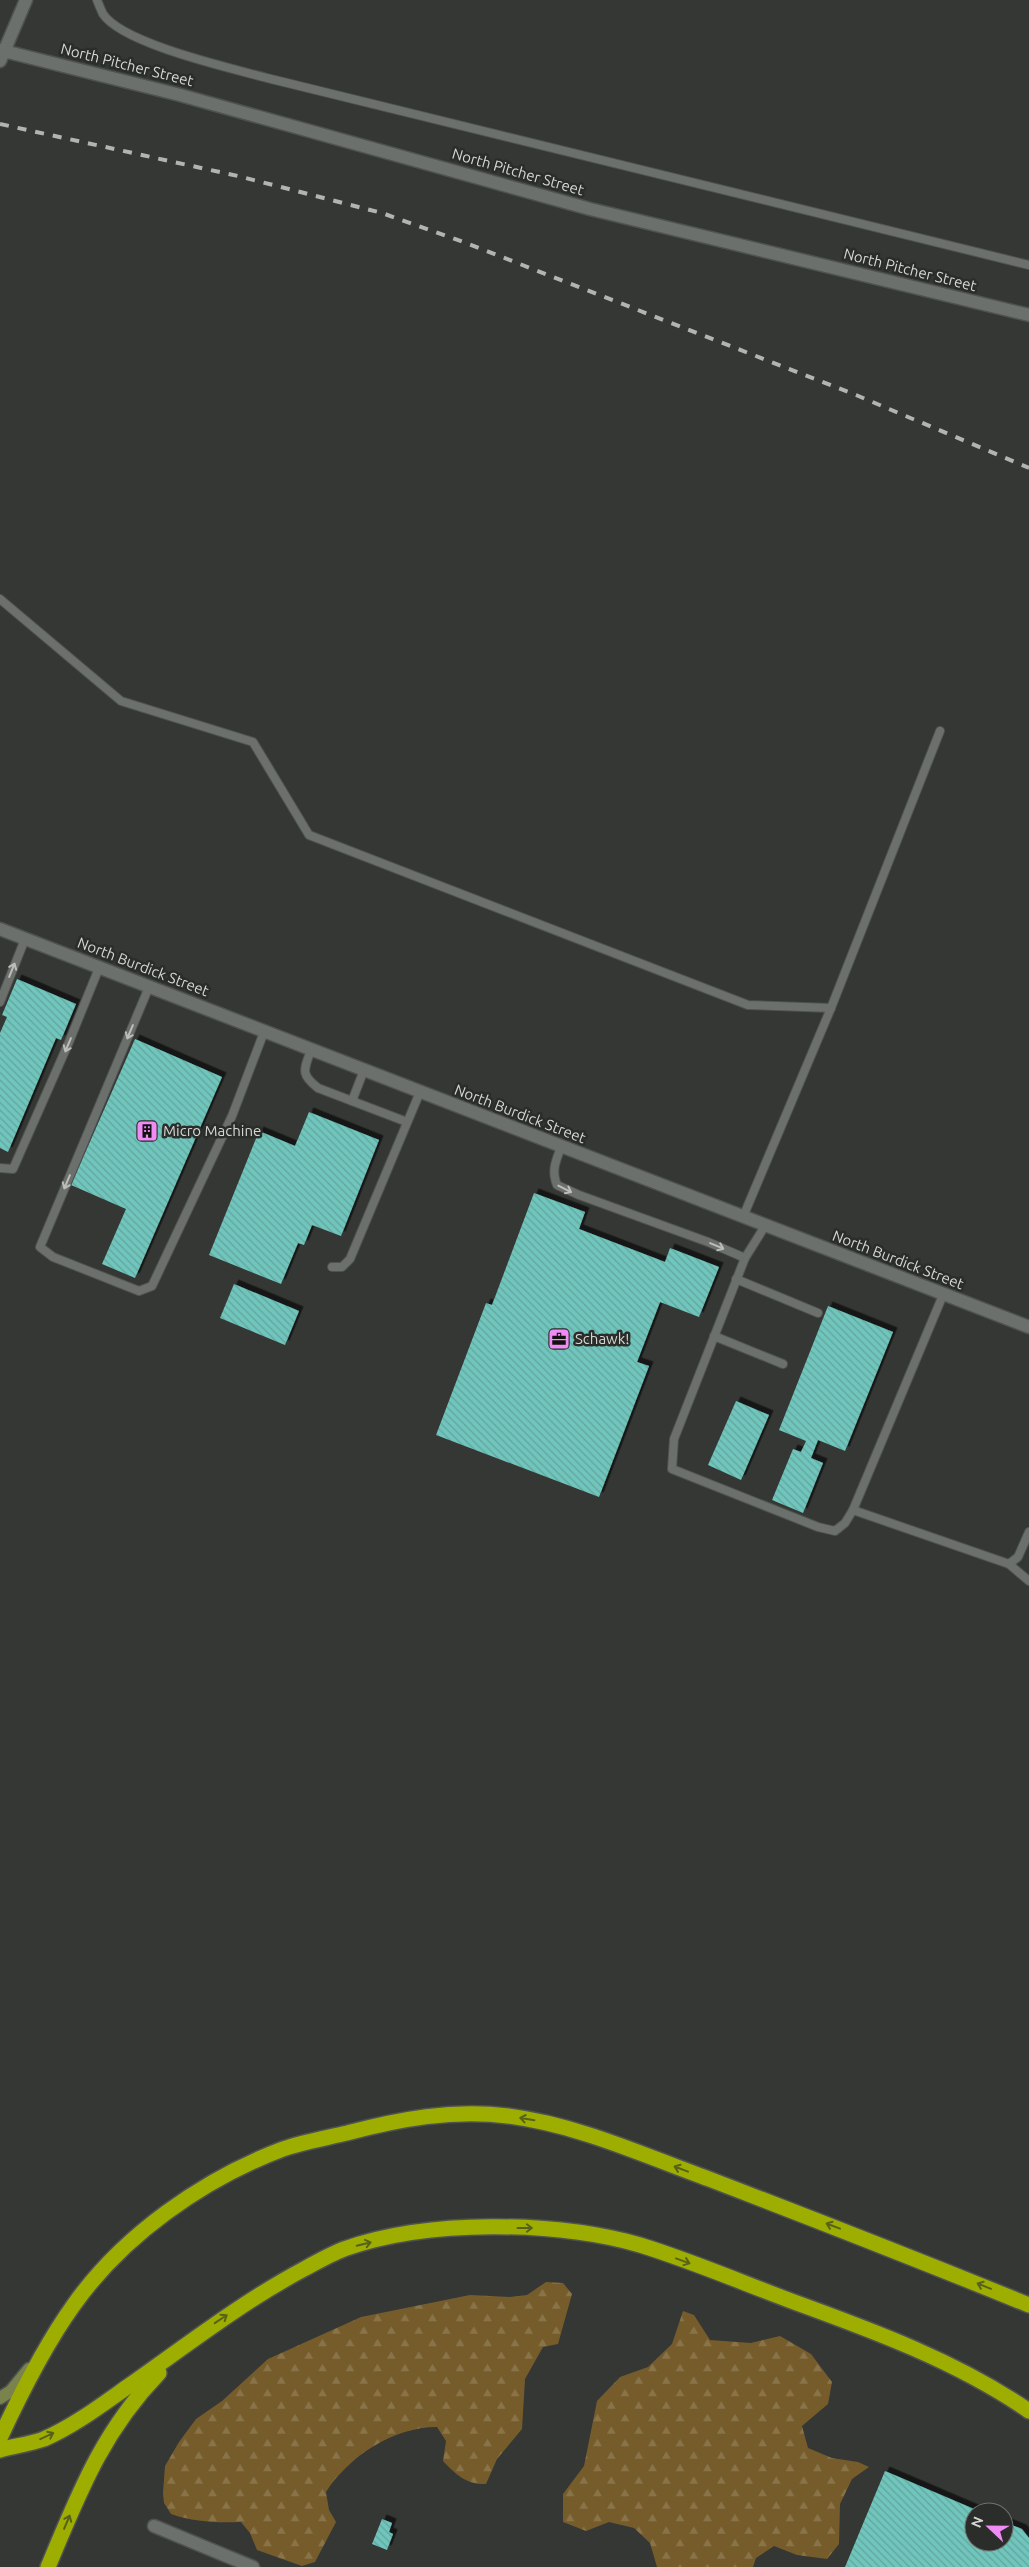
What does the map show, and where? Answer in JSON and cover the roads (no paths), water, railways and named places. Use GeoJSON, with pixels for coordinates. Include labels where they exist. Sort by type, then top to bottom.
{"type":"FeatureCollection","features":[{"type":"Feature","properties":{"kind":"highway"},"geometry":{"type":"LineString","coordinates":[[0,2438],[73,2306],[99,2274],[131,2241],[172,2210],[224,2176],[284,2149],[409,2118],[452,2114],[508,2116],[586,2133],[849,2232],[1029,2304]]}},
{"type":"Feature","properties":{"kind":"highway"},"geometry":{"type":"LineString","coordinates":[[0,2450],[44,2439],[94,2410],[259,2294],[344,2250],[433,2230],[537,2228],[639,2245],[849,2322],[998,2389],[1029,2411]]}},
{"type":"Feature","properties":{"kind":"highway"},"geometry":{"type":"LineString","coordinates":[[48,2567],[79,2494],[108,2436],[145,2388],[182,2349]]}},
{"type":"Feature","properties":{"kind":"street"},"geometry":{"type":"LineString","coordinates":[[1,54],[26,0]]}},
{"type":"Feature","properties":{"kind":"street","name":"North Pitcher Street"},"geometry":{"type":"LineString","coordinates":[[1,54],[180,95],[590,209],[1029,315]]}},
{"type":"Feature","properties":{"kind":"street","name":"North Burdick Street"},"geometry":{"type":"LineString","coordinates":[[0,929],[1029,1327]]}},
{"type":"Feature","properties":{"kind":"street"},"geometry":{"type":"LineString","coordinates":[[0,2398],[11,2391],[49,2347]]}},
{"type":"Feature","properties":{"kind":"street"},"geometry":{"type":"LineString","coordinates":[[154,2526],[254,2567]]}},
{"type":"Feature","properties":{"kind":"lane"},"geometry":{"type":"LineString","coordinates":[[97,0],[104,16],[132,37],[196,59],[1029,265]]}},
{"type":"Feature","properties":{"kind":"lane"},"geometry":{"type":"LineString","coordinates":[[0,599],[121,701],[253,742],[309,835],[748,1005],[831,1008]]}},
{"type":"Feature","properties":{"kind":"lane"},"geometry":{"type":"LineString","coordinates":[[743,1217],[831,1008],[940,731]]}},
{"type":"Feature","properties":{"kind":"lane"},"geometry":{"type":"LineString","coordinates":[[0,1002],[25,939]]}},
{"type":"Feature","properties":{"kind":"lane"},"geometry":{"type":"LineString","coordinates":[[0,1168],[13,1169],[69,1042],[99,968]]}},
{"type":"Feature","properties":{"kind":"lane"},"geometry":{"type":"LineString","coordinates":[[149,987],[40,1246],[53,1257],[139,1292],[152,1286],[232,1116],[264,1032]]}},
{"type":"Feature","properties":{"kind":"lane"},"geometry":{"type":"LineString","coordinates":[[311,1050],[304,1070],[306,1079],[318,1088],[407,1122]]}},
{"type":"Feature","properties":{"kind":"lane"},"geometry":{"type":"LineString","coordinates":[[352,1101],[364,1070]]}},
{"type":"Feature","properties":{"kind":"lane"},"geometry":{"type":"LineString","coordinates":[[332,1267],[342,1267],[350,1259],[420,1092]]}},
{"type":"Feature","properties":{"kind":"lane"},"geometry":{"type":"LineString","coordinates":[[562,1147],[554,1167],[553,1176],[557,1184],[579,1195],[708,1242],[745,1258]]}},
{"type":"Feature","properties":{"kind":"lane"},"geometry":{"type":"LineString","coordinates":[[765,1226],[745,1258],[736,1279],[674,1439],[672,1469],[818,1527],[835,1531],[845,1523],[853,1510],[943,1295]]}},
{"type":"Feature","properties":{"kind":"lane"},"geometry":{"type":"LineString","coordinates":[[736,1279],[818,1313]]}},
{"type":"Feature","properties":{"kind":"lane"},"geometry":{"type":"LineString","coordinates":[[714,1336],[783,1364]]}},
{"type":"Feature","properties":{"kind":"lane"},"geometry":{"type":"LineString","coordinates":[[853,1510],[1009,1564],[1029,1581]]}},
{"type":"Feature","properties":{"kind":"lane"},"geometry":{"type":"LineString","coordinates":[[1009,1564],[1018,1557],[1029,1532]]}},
{"type":"Feature","properties":{"kind":"railway"},"geometry":{"type":"LineString","coordinates":[[0,124],[238,176],[382,213],[466,243],[856,395],[1029,468]]}},
{"type":"Feature","properties":{"kind":"place","name":"Micro Machine"},"geometry":{"type":"Point","coordinates":[147,1131]}},
{"type":"Feature","properties":{"kind":"place","name":"Schawk!"},"geometry":{"type":"Point","coordinates":[559,1339]}}]}
